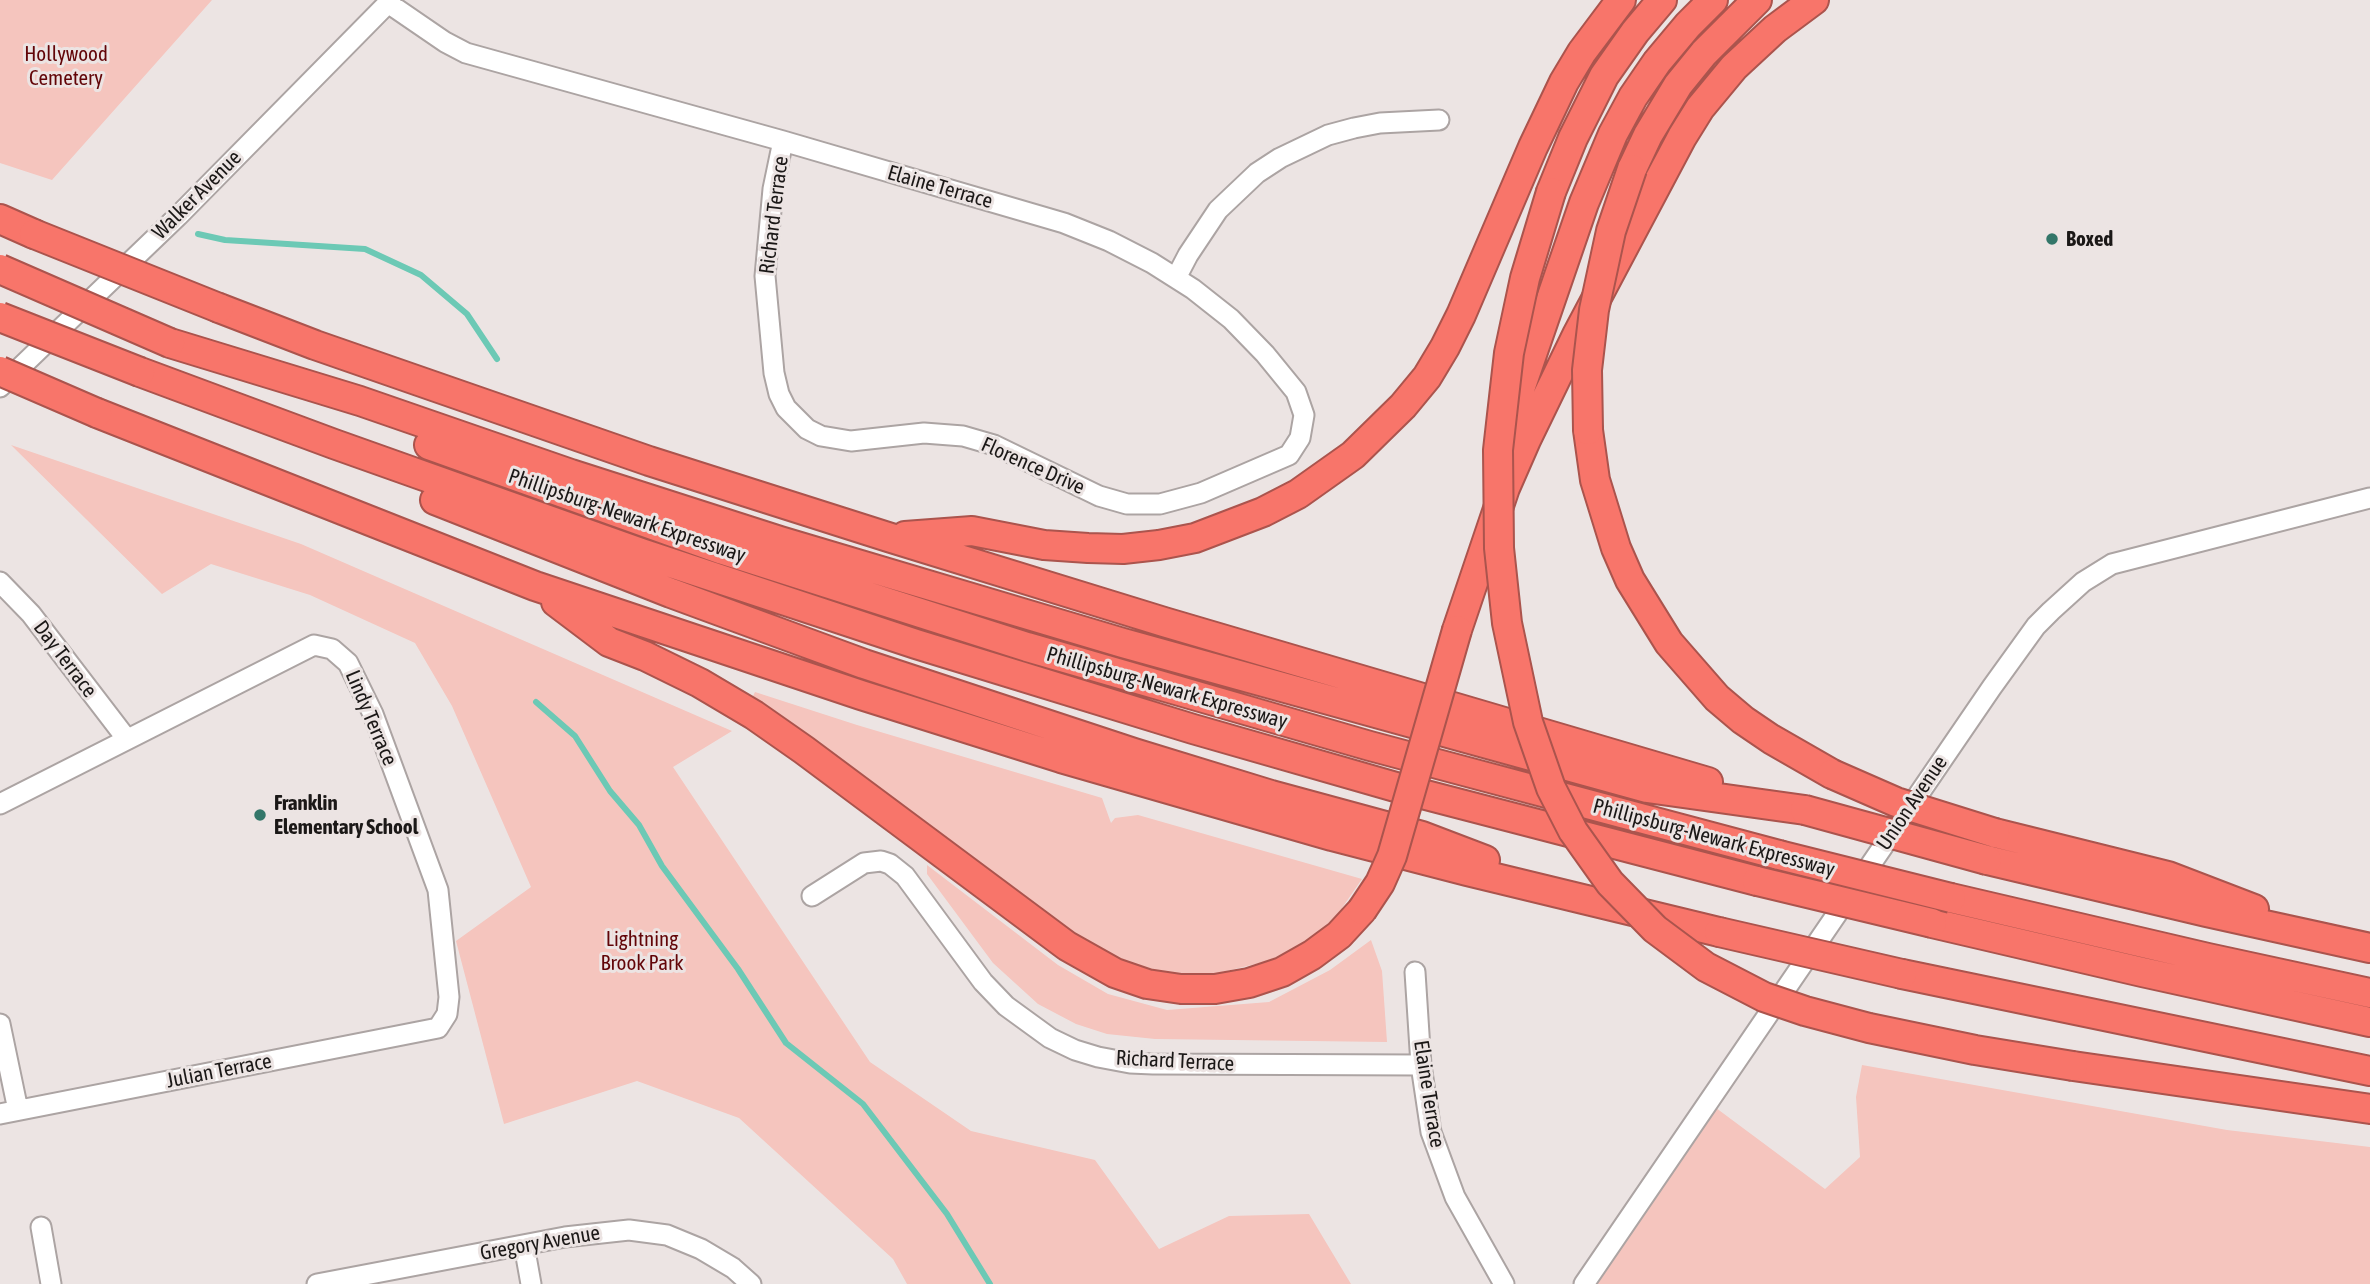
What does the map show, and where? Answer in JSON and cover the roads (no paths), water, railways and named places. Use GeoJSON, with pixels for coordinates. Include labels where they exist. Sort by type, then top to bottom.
{"type":"FeatureCollection","features":[{"type":"Feature","properties":{"kind":"highway"},"geometry":{"type":"LineString","coordinates":[[888,537],[972,531],[1044,545],[1122,549],[1159,545],[1195,538],[1263,512],[1324,477],[1380,431],[1427,377],[1461,315],[1528,158],[1564,82],[1581,52],[1621,0]]}},
{"type":"Feature","properties":{"kind":"highway"},"geometry":{"type":"LineString","coordinates":[[1662,0],[1604,76],[1573,138],[1551,192],[1525,278],[1509,353],[1499,450],[1499,548],[1507,623],[1528,722],[1551,788],[1573,831],[1610,883],[1655,929],[1706,967],[1754,992],[1794,1008],[1848,1023],[1975,1050],[2366,1109]]}},
{"type":"Feature","properties":{"kind":"highway"},"geometry":{"type":"LineString","coordinates":[[1457,630],[1469,560],[1489,487],[1527,365],[1593,177],[1622,116],[1644,80],[1679,35],[1713,0]]}},
{"type":"Feature","properties":{"kind":"highway"},"geometry":{"type":"LineString","coordinates":[[1757,0],[1704,53],[1678,85],[1648,135],[1632,169],[1611,231],[1594,310],[1587,370],[1588,430],[1595,480],[1604,516],[1636,591],[1669,643],[1717,698],[1771,739],[1832,774],[1896,802],[1995,833],[2168,876],[2342,942]]}},
{"type":"Feature","properties":{"kind":"highway"},"geometry":{"type":"LineString","coordinates":[[1734,22],[1767,0]]}},
{"type":"Feature","properties":{"kind":"highway"},"geometry":{"type":"LineString","coordinates":[[535,586],[609,642],[700,683],[754,715],[1067,946],[1115,973],[1147,984],[1181,989],[1215,989],[1249,983],[1282,972],[1339,935],[1362,910],[1380,883],[1392,856],[1457,630],[1505,488],[1577,335],[1682,137],[1699,108],[1734,67],[1768,35],[1814,0]]}},
{"type":"Feature","properties":{"kind":"highway"},"geometry":{"type":"LineString","coordinates":[[0,219],[314,345],[649,461],[888,537],[1222,639],[1805,810],[1987,860],[2194,910],[2370,948]]}},
{"type":"Feature","properties":{"kind":"highway","name":"Phillipsburg-Newark Expressway"},"geometry":{"type":"LineString","coordinates":[[0,269],[170,343],[440,449],[612,512],[788,572],[1165,688],[1463,772],[1779,855],[2185,953],[2360,990]]}},
{"type":"Feature","properties":{"kind":"highway","name":"Phillipsburg-Newark Expressway"},"geometry":{"type":"LineString","coordinates":[[0,317],[140,372],[641,553],[916,644],[1193,729],[1600,842],[1931,923],[2363,1021]]}},
{"type":"Feature","properties":{"kind":"highway"},"geometry":{"type":"LineString","coordinates":[[170,343],[360,401],[582,478],[779,541],[1111,640],[1647,788],[1805,810]]}},
{"type":"Feature","properties":{"kind":"highway"},"geometry":{"type":"LineString","coordinates":[[0,371],[97,413],[535,586],[759,663],[1061,758],[1398,854],[1604,905],[1902,974],[2362,1070]]}},
{"type":"Feature","properties":{"kind":"highway"},"geometry":{"type":"LineString","coordinates":[[140,372],[352,468],[735,617],[1067,732],[1260,791],[1422,836],[1604,905]]}},
{"type":"Feature","properties":{"kind":"street","name":"Elaine Terrace"},"geometry":{"type":"LineString","coordinates":[[389,2],[444,42],[467,53],[1064,223],[1109,241],[1152,263],[1231,319],[1296,391],[1304,415],[1300,438],[1289,456],[1201,494]]}},
{"type":"Feature","properties":{"kind":"street","name":"Walker Avenue"},"geometry":{"type":"LineString","coordinates":[[0,387],[178,216],[389,2]]}},
{"type":"Feature","properties":{"kind":"street"},"geometry":{"type":"LineString","coordinates":[[1176,278],[1188,254],[1218,210],[1258,173],[1280,158],[1328,135],[1354,128],[1380,123],[1439,120]]}},
{"type":"Feature","properties":{"kind":"street","name":"Richard Terrace"},"geometry":{"type":"LineString","coordinates":[[774,373],[765,275],[773,189],[783,141]]}},
{"type":"Feature","properties":{"kind":"street","name":"Florence Drive"},"geometry":{"type":"LineString","coordinates":[[774,373],[786,408],[801,424],[821,436],[851,441],[924,433],[963,436],[994,445],[1099,496],[1127,504],[1160,504],[1201,494]]}},
{"type":"Feature","properties":{"kind":"street","name":"Union Avenue"},"geometry":{"type":"LineString","coordinates":[[1584,1284],[1992,687],[2028,636],[2051,611],[2083,582],[2112,564],[2370,498]]}},
{"type":"Feature","properties":{"kind":"street","name":"Day Terrace"},"geometry":{"type":"LineString","coordinates":[[0,582],[31,614],[126,738]]}},
{"type":"Feature","properties":{"kind":"street","name":"Lindy Terrace"},"geometry":{"type":"LineString","coordinates":[[0,804],[314,645],[332,649],[348,663],[373,714],[438,890],[449,997],[446,1014],[438,1028]]}},
{"type":"Feature","properties":{"kind":"street","name":"Richard Terrace"},"geometry":{"type":"LineString","coordinates":[[813,896],[864,863],[881,861],[890,864],[905,876],[983,982],[1006,1006],[1050,1038],[1098,1057],[1153,1064],[1421,1065]]}},
{"type":"Feature","properties":{"kind":"street","name":"Elaine Terrace"},"geometry":{"type":"LineString","coordinates":[[1415,972],[1421,1065],[1431,1132],[1455,1197],[1504,1284]]}},
{"type":"Feature","properties":{"kind":"street"},"geometry":{"type":"LineString","coordinates":[[0,1024],[9,1112]]}},
{"type":"Feature","properties":{"kind":"street","name":"Julian Terrace"},"geometry":{"type":"LineString","coordinates":[[9,1112],[438,1028]]}},
{"type":"Feature","properties":{"kind":"street"},"geometry":{"type":"LineString","coordinates":[[41,1227],[51,1284]]}},
{"type":"Feature","properties":{"kind":"street","name":"Gregory Avenue"},"geometry":{"type":"LineString","coordinates":[[317,1284],[611,1231],[667,1235],[701,1249],[733,1268],[751,1284]]}},
{"type":"Feature","properties":{"kind":"street"},"geometry":{"type":"LineString","coordinates":[[524,1245],[531,1284]]}},
{"type":"Feature","properties":{"kind":"waterway"},"geometry":{"type":"LineString","coordinates":[[198,234],[225,240],[365,249],[421,275],[467,314],[497,359]]}},
{"type":"Feature","properties":{"kind":"waterway"},"geometry":{"type":"LineString","coordinates":[[536,702],[575,736],[610,791],[639,825],[662,866],[738,969],[786,1043],[863,1104],[947,1214],[990,1284]]}},
{"type":"Feature","properties":{"kind":"place","name":"Boxed"},"geometry":{"type":"Point","coordinates":[2052,239]}},
{"type":"Feature","properties":{"kind":"place","name":"Franklin Elementary School"},"geometry":{"type":"Point","coordinates":[260,815]}},
{"type":"Feature","properties":{"kind":"park label","name":"Hollywood Cemetery"},"geometry":{"type":"Point","coordinates":[66,66]}},
{"type":"Feature","properties":{"kind":"park label","name":"Lightning Brook Park"},"geometry":{"type":"Point","coordinates":[642,951]}}]}
